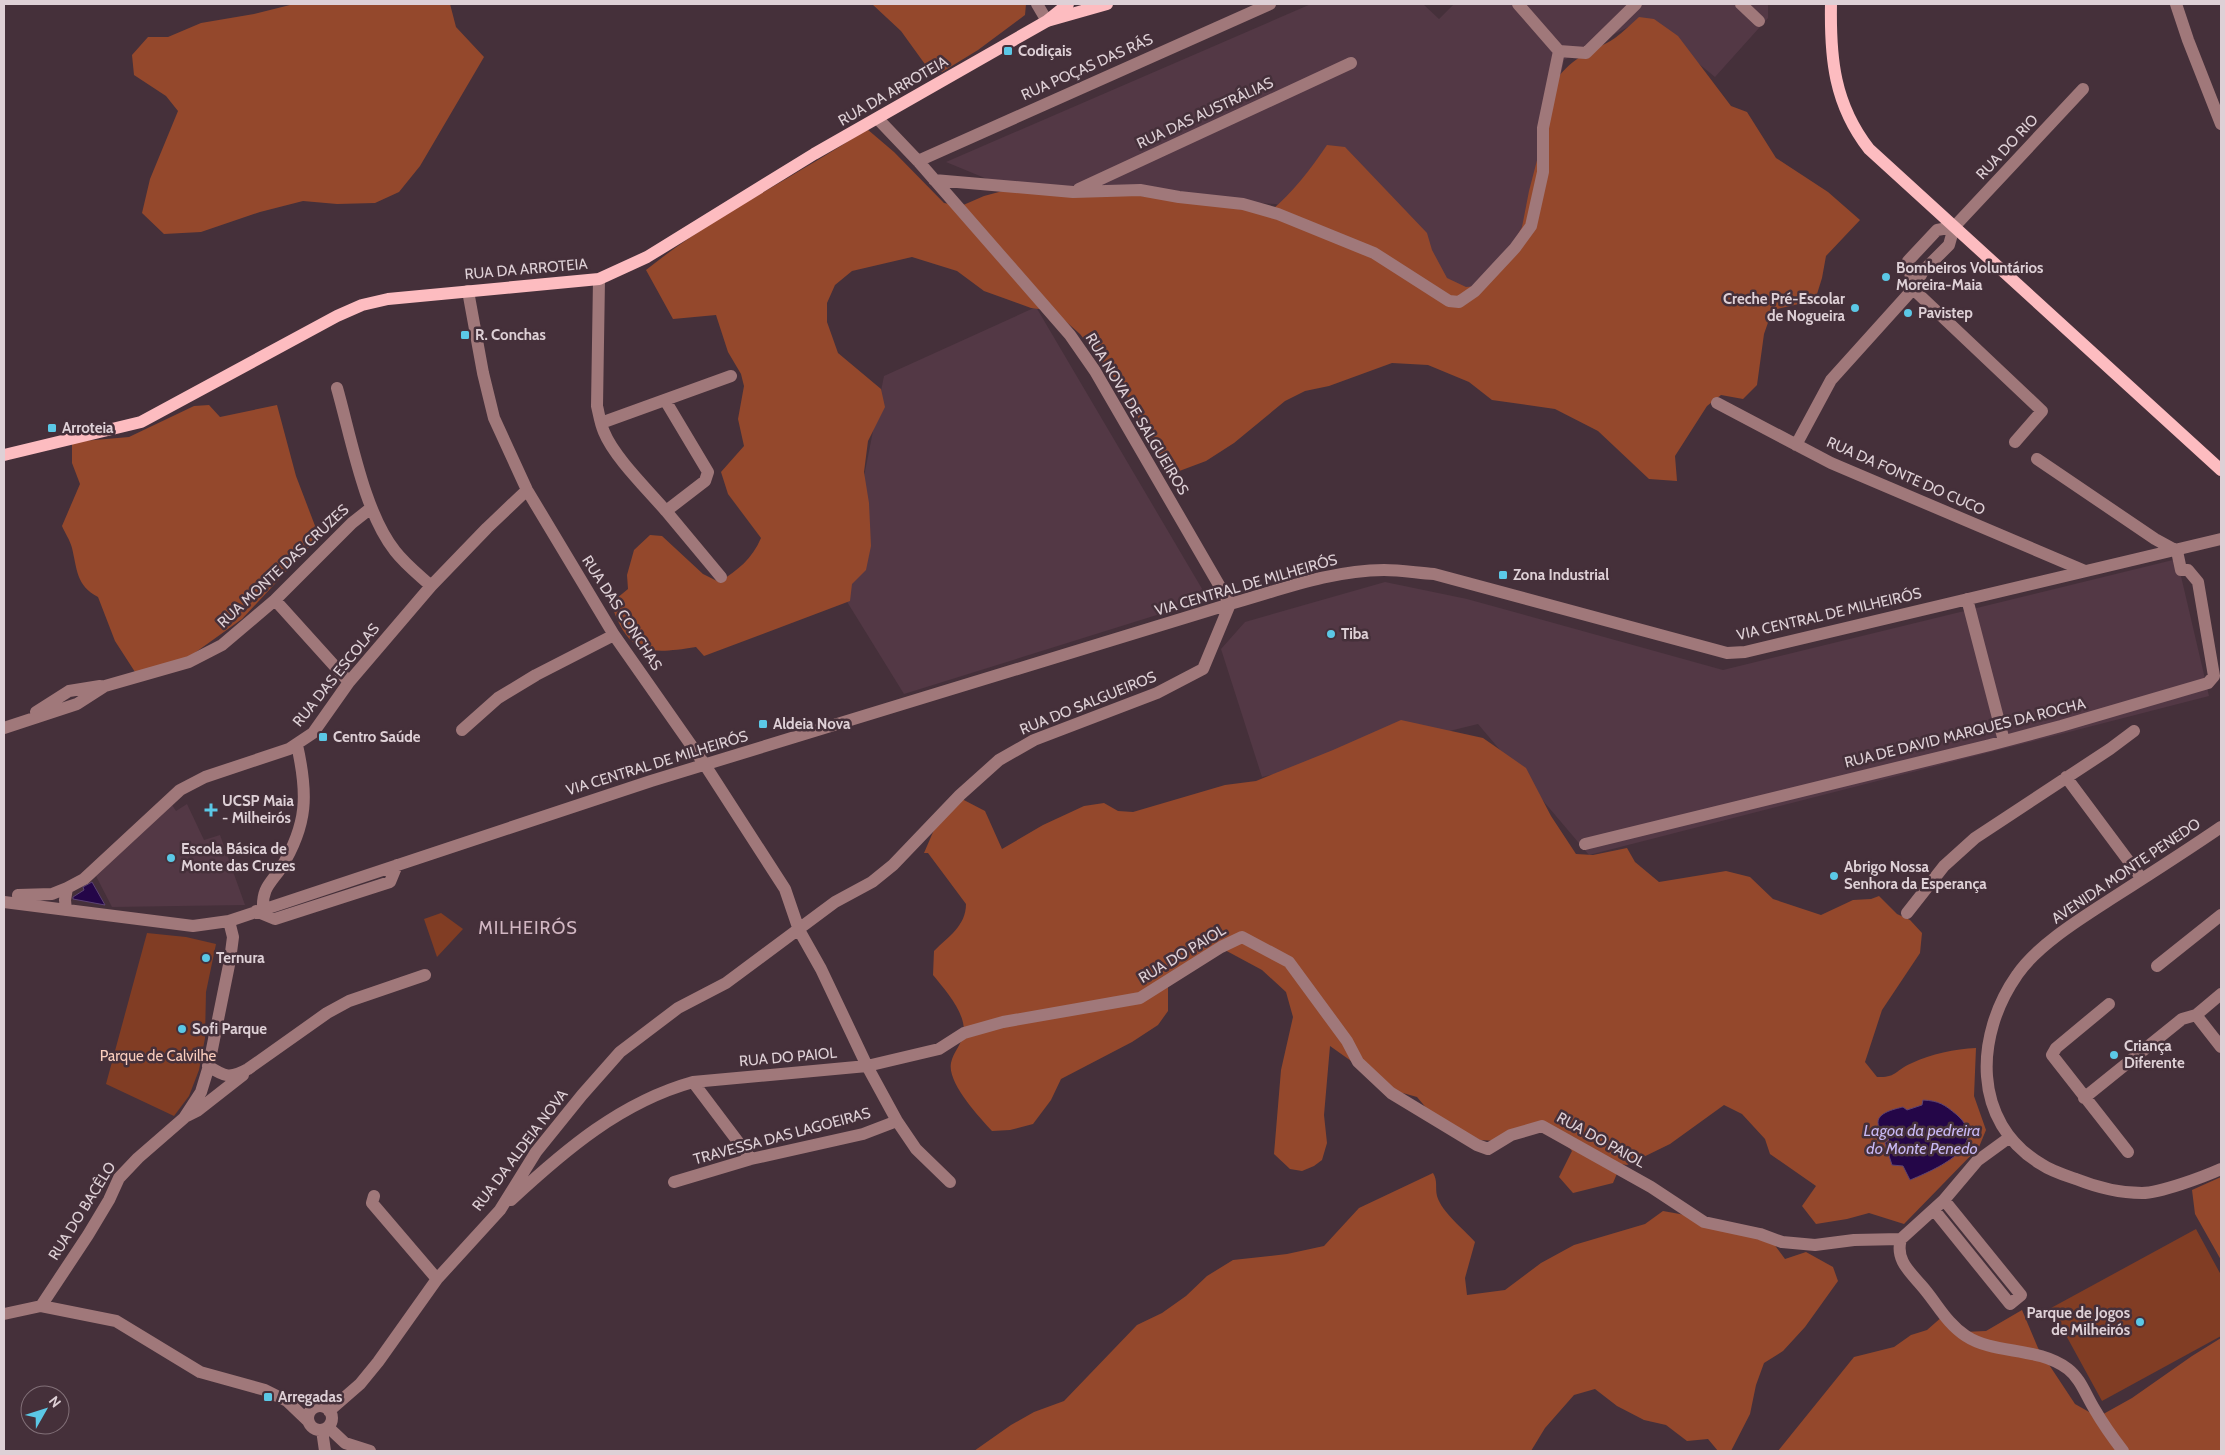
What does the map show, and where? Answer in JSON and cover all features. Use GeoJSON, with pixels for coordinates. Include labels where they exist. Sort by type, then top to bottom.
{"type":"FeatureCollection","features":[{"type":"Feature","properties":{"kind":"main road","name":"RUA DA ARROTEIA"},"geometry":{"type":"LineString","coordinates":[[4,455],[141,422],[337,316],[362,305],[388,300],[468,291],[599,279],[647,257],[814,154],[1047,21],[1068,4]]}},
{"type":"Feature","properties":{"kind":"main road","name":"RUA DA ARROTEIA"},"geometry":{"type":"LineString","coordinates":[[1047,21],[1107,4]]}},
{"type":"Feature","properties":{"kind":"main road"},"geometry":{"type":"LineString","coordinates":[[1831,4],[1832,65],[1837,85],[1855,128],[1869,149],[2221,470]]}},
{"type":"Feature","properties":{"kind":"street"},"geometry":{"type":"LineString","coordinates":[[1037,4],[1047,21]]}},
{"type":"Feature","properties":{"kind":"street","name":"RUA POÇAS DAS RÁS"},"geometry":{"type":"LineString","coordinates":[[918,161],[1270,4]]}},
{"type":"Feature","properties":{"kind":"street"},"geometry":{"type":"LineString","coordinates":[[1518,4],[1559,51],[1586,53],[1636,4]]}},
{"type":"Feature","properties":{"kind":"street"},"geometry":{"type":"LineString","coordinates":[[1741,4],[1759,21]]}},
{"type":"Feature","properties":{"kind":"street"},"geometry":{"type":"LineString","coordinates":[[2176,4],[2221,124]]}},
{"type":"Feature","properties":{"kind":"street"},"geometry":{"type":"LineString","coordinates":[[934,180],[1073,192],[1140,190],[1252,207],[1278,214],[1374,254],[1449,301],[1459,302],[1475,291],[1515,248],[1532,226],[1543,172],[1543,128],[1559,51]]}},
{"type":"Feature","properties":{"kind":"street","name":"RUA DAS AUSTRÁLIAS"},"geometry":{"type":"LineString","coordinates":[[1073,192],[1351,63]]}},
{"type":"Feature","properties":{"kind":"street","name":"RUA DO RIO"},"geometry":{"type":"LineString","coordinates":[[1796,445],[1831,380],[1913,289],[1923,271],[1949,245],[1954,227],[2083,89]]}},
{"type":"Feature","properties":{"kind":"street","name":"RUA NOVA DE SALGUEIROS"},"geometry":{"type":"LineString","coordinates":[[878,119],[918,161],[1070,336],[1095,371],[1230,604]]}},
{"type":"Feature","properties":{"kind":"street","name":"RUA DO RIO"},"geometry":{"type":"LineString","coordinates":[[1913,289],[1908,261],[1937,230],[1954,227]]}},
{"type":"Feature","properties":{"kind":"street"},"geometry":{"type":"LineString","coordinates":[[599,279],[597,406],[601,423],[610,443],[721,577]]}},
{"type":"Feature","properties":{"kind":"street"},"geometry":{"type":"LineString","coordinates":[[1913,289],[2042,411],[2015,442]]}},
{"type":"Feature","properties":{"kind":"street","name":"RUA DAS CONCHAS"},"geometry":{"type":"LineString","coordinates":[[468,291],[483,373],[494,418],[527,490],[614,635],[704,765],[785,889],[799,930],[821,969],[867,1066],[897,1121],[916,1149],[950,1182]]}},
{"type":"Feature","properties":{"kind":"street"},"geometry":{"type":"LineString","coordinates":[[601,423],[731,376]]}},
{"type":"Feature","properties":{"kind":"street"},"geometry":{"type":"LineString","coordinates":[[337,388],[370,508],[395,551],[431,586]]}},
{"type":"Feature","properties":{"kind":"street"},"geometry":{"type":"LineString","coordinates":[[665,400],[708,472],[705,481],[666,511]]}},
{"type":"Feature","properties":{"kind":"street","name":"RUA DA FONTE DO CUCO"},"geometry":{"type":"LineString","coordinates":[[1718,403],[1830,463],[2084,571]]}},
{"type":"Feature","properties":{"kind":"street"},"geometry":{"type":"LineString","coordinates":[[2037,459],[2156,539],[2177,551]]}},
{"type":"Feature","properties":{"kind":"street","name":"RUA DAS ESCOLAS"},"geometry":{"type":"LineString","coordinates":[[19,904],[18,895],[52,894],[84,879],[180,790],[205,777],[297,745],[313,733],[349,682],[431,586],[527,490]]}},
{"type":"Feature","properties":{"kind":"street","name":"RUA MONTE DAS CRUZES"},"geometry":{"type":"LineString","coordinates":[[4,728],[77,704],[105,686],[189,662],[222,645],[275,600],[352,523],[370,508]]}},
{"type":"Feature","properties":{"kind":"street","name":"VIA CENTRAL DE MILHEIRÓS"},"geometry":{"type":"LineString","coordinates":[[259,910],[275,919],[390,882],[397,865],[704,765],[1230,604],[1317,579],[1354,572],[1385,570],[1434,574],[1727,653],[1745,652],[2221,540]]}},
{"type":"Feature","properties":{"kind":"street","name":"RUA DE DAVID MARQUES DA ROCHA"},"geometry":{"type":"LineString","coordinates":[[1585,844],[2061,726],[2212,681],[2214,676],[2198,582],[2188,570],[2181,570],[2177,551]]}},
{"type":"Feature","properties":{"kind":"street"},"geometry":{"type":"LineString","coordinates":[[1967,599],[2004,740]]}},
{"type":"Feature","properties":{"kind":"street"},"geometry":{"type":"LineString","coordinates":[[275,600],[349,682]]}},
{"type":"Feature","properties":{"kind":"street","name":"RUA DO SALGUEIROS"},"geometry":{"type":"LineString","coordinates":[[799,930],[835,902],[872,882],[893,865],[960,795],[999,760],[1034,740],[1157,693],[1203,669],[1230,604]]}},
{"type":"Feature","properties":{"kind":"street"},"geometry":{"type":"LineString","coordinates":[[462,730],[498,698],[536,675],[614,635]]}},
{"type":"Feature","properties":{"kind":"street"},"geometry":{"type":"LineString","coordinates":[[1906,913],[1944,866],[1975,838],[2134,731]]}},
{"type":"Feature","properties":{"kind":"street"},"geometry":{"type":"LineString","coordinates":[[4,902],[193,926],[229,921],[259,910],[262,896],[281,868],[298,834],[304,806],[304,778],[297,745]]}},
{"type":"Feature","properties":{"kind":"street"},"geometry":{"type":"LineString","coordinates":[[2066,778],[2142,878]]}},
{"type":"Feature","properties":{"kind":"street","name":"AVENIDA MONTE PENEDO"},"geometry":{"type":"LineString","coordinates":[[2221,827],[2073,924],[2041,950],[2018,973],[2005,995],[1987,1042],[1985,1065],[1986,1085],[1992,1102],[2010,1137],[2022,1150],[2041,1164],[2097,1188],[2142,1193],[2182,1183],[2221,1169]]}},
{"type":"Feature","properties":{"kind":"street"},"geometry":{"type":"LineString","coordinates":[[66,910],[65,900],[68,888]]}},
{"type":"Feature","properties":{"kind":"street"},"geometry":{"type":"LineString","coordinates":[[2157,966],[2221,915]]}},
{"type":"Feature","properties":{"kind":"street","name":"RUA DO BACÊLO"},"geometry":{"type":"LineString","coordinates":[[41,1306],[88,1235],[109,1200],[119,1178],[125,1170],[184,1118],[200,1092],[208,1066],[230,960],[233,937],[229,921]]}},
{"type":"Feature","properties":{"kind":"street","name":"RUA DA ALDEIA NOVA"},"geometry":{"type":"LineString","coordinates":[[328,1411],[360,1384],[378,1362],[436,1279],[500,1210],[536,1152],[582,1094],[620,1052],[678,1008],[726,983],[799,930]]}},
{"type":"Feature","properties":{"kind":"street","name":"RUA DO PAIOL"},"geometry":{"type":"LineString","coordinates":[[500,1210],[562,1153],[620,1113],[672,1088],[693,1082],[867,1066],[939,1049],[964,1033],[1003,1022],[1140,998],[1220,947],[1242,937],[1290,962],[1346,1041],[1358,1062],[1391,1093],[1477,1145],[1488,1149],[1511,1135],[1542,1126],[1651,1187],[1704,1222],[1760,1234],[1782,1242],[1815,1245],[1854,1240],[1901,1239]]}},
{"type":"Feature","properties":{"kind":"street"},"geometry":{"type":"LineString","coordinates":[[208,1066],[222,1075],[234,1077],[248,1070],[327,1013],[349,1001],[424,975]]}},
{"type":"Feature","properties":{"kind":"street"},"geometry":{"type":"LineString","coordinates":[[2084,1098],[2182,1019],[2196,1015],[2221,994]]}},
{"type":"Feature","properties":{"kind":"street"},"geometry":{"type":"LineString","coordinates":[[2108,1004],[2056,1048],[2052,1055],[2128,1152]]}},
{"type":"Feature","properties":{"kind":"street"},"geometry":{"type":"LineString","coordinates":[[2196,1015],[2221,1047]]}},
{"type":"Feature","properties":{"kind":"street"},"geometry":{"type":"LineString","coordinates":[[184,1118],[197,1111],[240,1079],[248,1070]]}},
{"type":"Feature","properties":{"kind":"street"},"geometry":{"type":"LineString","coordinates":[[693,1082],[752,1159]]}},
{"type":"Feature","properties":{"kind":"street"},"geometry":{"type":"LineString","coordinates":[[203,1084],[222,1092]]}},
{"type":"Feature","properties":{"kind":"street","name":"TRAVESSA DAS LAGOEIRAS"},"geometry":{"type":"LineString","coordinates":[[674,1182],[752,1159],[863,1134],[897,1121]]}},
{"type":"Feature","properties":{"kind":"street"},"geometry":{"type":"LineString","coordinates":[[2010,1137],[1977,1161],[1944,1200],[1901,1239],[1899,1247],[1900,1258],[1929,1293],[1947,1321],[1968,1337],[1990,1346],[2022,1350],[2046,1357],[2068,1369],[2080,1383],[2094,1410],[2123,1451]]}},
{"type":"Feature","properties":{"kind":"street"},"geometry":{"type":"LineString","coordinates":[[374,1196],[372,1203],[436,1279]]}},
{"type":"Feature","properties":{"kind":"street"},"geometry":{"type":"LineString","coordinates":[[1934,1210],[2010,1304],[2021,1295],[1944,1200]]}},
{"type":"Feature","properties":{"kind":"street"},"geometry":{"type":"LineString","coordinates":[[4,1314],[41,1306],[116,1321],[200,1372],[264,1390],[287,1400],[313,1428],[325,1428],[344,1443],[370,1451]]}},
{"type":"Feature","properties":{"kind":"street"},"geometry":{"type":"LineString","coordinates":[[287,1400],[293,1399],[316,1408]]}},
{"type":"Feature","properties":{"kind":"street"},"geometry":{"type":"LineString","coordinates":[[309,1422],[310,1412],[316,1408],[323,1407],[328,1411],[331,1420],[325,1428],[325,1451]]}},
{"type":"Feature","properties":{"kind":"shaded area"},"geometry":{"type":"Polygon","coordinates":[[[294,4],[450,4],[456,27],[484,57],[420,166],[399,192],[375,203],[337,204],[303,201],[260,212],[201,232],[164,234],[142,213],[150,179],[178,111],[166,96],[134,75],[132,55],[148,37],[168,37],[201,23],[254,14],[294,4]]]}},
{"type":"Feature","properties":{"kind":"shaded area"},"geometry":{"type":"Polygon","coordinates":[[[872,4],[1026,4],[1025,15],[978,50],[942,72],[927,67],[901,31],[872,4]]]}},
{"type":"Feature","properties":{"kind":"shaded area"},"geometry":{"type":"Polygon","coordinates":[[[1311,4],[1423,4],[1439,19],[1454,4],[1768,4],[1768,18],[1715,77],[1644,19],[1564,60],[1530,237],[1468,305],[1276,204],[1021,193],[946,162],[1311,4]]]}},
{"type":"Feature","properties":{"kind":"shaded area"},"geometry":{"type":"Polygon","coordinates":[[[1639,17],[1654,19],[1678,36],[1731,106],[1747,112],[1776,158],[1828,192],[1860,220],[1826,256],[1817,294],[1799,304],[1777,309],[1771,314],[1764,334],[1757,385],[1743,399],[1721,395],[1707,406],[1675,456],[1677,481],[1649,479],[1598,431],[1555,409],[1492,400],[1469,382],[1428,365],[1392,363],[1329,386],[1305,391],[1285,401],[1234,443],[1206,461],[1174,473],[1154,448],[1124,390],[1080,334],[1054,311],[1031,308],[984,291],[957,271],[912,257],[852,271],[835,285],[827,303],[827,322],[838,353],[881,389],[885,407],[868,441],[864,472],[869,503],[871,546],[866,570],[852,584],[850,601],[704,656],[696,647],[664,651],[641,647],[624,633],[611,603],[628,589],[627,575],[634,550],[650,535],[662,536],[703,574],[719,582],[744,563],[761,538],[728,494],[721,472],[744,446],[738,419],[744,386],[741,374],[728,352],[716,315],[673,319],[646,270],[672,250],[727,214],[867,129],[894,152],[944,203],[961,206],[984,196],[1010,189],[1111,192],[1268,213],[1300,181],[1327,145],[1345,147],[1427,233],[1432,250],[1447,278],[1466,287],[1478,286],[1510,250],[1522,227],[1529,191],[1559,76],[1573,62],[1615,38],[1639,17]]]}},
{"type":"Feature","properties":{"kind":"shaded area"},"geometry":{"type":"Polygon","coordinates":[[[1036,307],[1208,599],[904,694],[841,592],[884,376],[1036,307]]]}},
{"type":"Feature","properties":{"kind":"shaded area"},"geometry":{"type":"Polygon","coordinates":[[[209,405],[220,417],[277,405],[296,476],[317,531],[311,545],[242,619],[182,662],[135,672],[115,641],[98,597],[85,588],[81,582],[71,545],[62,526],[80,484],[72,463],[72,442],[129,437],[194,406],[209,405]]]}},
{"type":"Feature","properties":{"kind":"shaded area"},"geometry":{"type":"Polygon","coordinates":[[[2177,559],[2209,696],[1589,855],[1478,724],[1262,777],[1221,649],[1245,622],[1385,582],[1467,599],[1723,670],[2177,559]]]}},
{"type":"Feature","properties":{"kind":"shaded area"},"geometry":{"type":"Polygon","coordinates":[[[1401,720],[1483,738],[1526,768],[1551,816],[1576,854],[1593,855],[1627,848],[1635,862],[1659,882],[1726,871],[1750,877],[1773,899],[1821,915],[1853,900],[1871,899],[1879,896],[1897,914],[1910,920],[1922,933],[1920,953],[1882,1010],[1865,1062],[1877,1077],[1884,1077],[1892,1075],[1906,1066],[1927,1057],[1976,1048],[1974,1096],[1986,1130],[1979,1147],[1904,1224],[1869,1213],[1816,1224],[1802,1206],[1816,1186],[1770,1154],[1765,1139],[1742,1114],[1724,1105],[1670,1144],[1627,1165],[1621,1164],[1613,1183],[1573,1193],[1559,1177],[1572,1151],[1556,1132],[1531,1125],[1497,1141],[1480,1140],[1433,1116],[1417,1097],[1392,1090],[1330,1046],[1324,1115],[1327,1143],[1322,1160],[1302,1171],[1290,1169],[1274,1154],[1281,1070],[1293,1017],[1286,992],[1262,970],[1223,949],[1168,985],[1168,1011],[1158,1025],[1132,1042],[1061,1079],[1051,1100],[1033,1124],[1010,1130],[992,1131],[965,1099],[954,1080],[951,1063],[963,1035],[963,1023],[953,1001],[933,975],[934,951],[960,925],[966,904],[928,853],[924,853],[946,802],[960,798],[985,811],[1002,849],[1043,825],[1084,806],[1104,803],[1118,811],[1133,812],[1225,785],[1256,781],[1401,720]]]}},
{"type":"Feature","properties":{"kind":"shaded area","name":"Escola Básica de Monte das Cruzes"},"geometry":{"type":"Polygon","coordinates":[[[187,804],[204,840],[220,835],[245,905],[112,907],[96,876],[172,805],[176,811],[187,804]]]}},
{"type":"Feature","properties":{"kind":"shaded area"},"geometry":{"type":"Polygon","coordinates":[[[1433,1173],[1436,1181],[1437,1196],[1444,1209],[1475,1242],[1465,1278],[1467,1295],[1505,1290],[1541,1263],[1574,1245],[1645,1224],[1663,1211],[1763,1229],[1785,1259],[1806,1252],[1833,1267],[1838,1281],[1805,1327],[1783,1351],[1764,1363],[1756,1385],[1750,1414],[1731,1451],[1718,1451],[1708,1439],[1687,1441],[1666,1425],[1644,1420],[1617,1406],[1595,1389],[1574,1395],[1545,1428],[1531,1451],[974,1451],[1011,1425],[1034,1412],[1064,1401],[1137,1325],[1162,1313],[1186,1296],[1207,1276],[1233,1260],[1287,1254],[1324,1246],[1359,1208],[1433,1173]]]}},
{"type":"Feature","properties":{"kind":"shaded area"},"geometry":{"type":"Polygon","coordinates":[[[2221,1177],[2221,1260],[2195,1214],[2192,1190],[2221,1177]]]}},
{"type":"Feature","properties":{"kind":"shaded area"},"geometry":{"type":"Polygon","coordinates":[[[2022,1310],[2038,1348],[2075,1404],[2098,1417],[2132,1398],[2221,1338],[2221,1451],[1778,1451],[1854,1357],[1894,1347],[1911,1335],[1927,1330],[1943,1316],[1963,1332],[1986,1331],[2022,1310]]]}},
{"type":"Feature","properties":{"kind":"green space"},"geometry":{"type":"Polygon","coordinates":[[[441,913],[463,929],[437,957],[424,919],[441,913]]]}},
{"type":"Feature","properties":{"kind":"green space","name":"Parque de Calvilhe"},"geometry":{"type":"Polygon","coordinates":[[[147,933],[186,937],[216,944],[206,992],[205,1038],[199,1070],[189,1096],[174,1116],[106,1084],[147,933]]]}},
{"type":"Feature","properties":{"kind":"green space","name":"Parque de Jogos de Milheirós"},"geometry":{"type":"Polygon","coordinates":[[[2196,1229],[2221,1275],[2221,1336],[2102,1401],[2051,1308],[2196,1229]]]}},
{"type":"Feature","properties":{"kind":"water"},"geometry":{"type":"Polygon","coordinates":[[[92,882],[105,905],[73,899],[73,897],[84,890],[83,887],[92,882]]]}},
{"type":"Feature","properties":{"kind":"water","name":"Lagoa da pedreira do Monte Penedo"},"geometry":{"type":"Polygon","coordinates":[[[1923,1100],[1937,1102],[1957,1115],[1966,1126],[1968,1137],[1964,1147],[1956,1155],[1945,1163],[1910,1180],[1903,1166],[1892,1165],[1885,1143],[1889,1140],[1881,1131],[1878,1122],[1879,1118],[1886,1112],[1903,1107],[1907,1110],[1922,1105],[1923,1100]]]}},
{"type":"Feature","properties":{"kind":"place","name":"Codiçais"},"geometry":{"type":"Point","coordinates":[1008,51]}},
{"type":"Feature","properties":{"kind":"place","name":"Bombeiros Voluntários Moreira-Maia"},"geometry":{"type":"Point","coordinates":[1886,277]}},
{"type":"Feature","properties":{"kind":"place","name":"Creche Pré-Escolar de Nogueira"},"geometry":{"type":"Point","coordinates":[1855,308]}},
{"type":"Feature","properties":{"kind":"place","name":"Pavistep"},"geometry":{"type":"Point","coordinates":[1908,313]}},
{"type":"Feature","properties":{"kind":"place","name":"R. Conchas"},"geometry":{"type":"Point","coordinates":[465,335]}},
{"type":"Feature","properties":{"kind":"place","name":"Arroteia"},"geometry":{"type":"Point","coordinates":[52,428]}},
{"type":"Feature","properties":{"kind":"place","name":"Zona Industrial"},"geometry":{"type":"Point","coordinates":[1503,575]}},
{"type":"Feature","properties":{"kind":"place","name":"Tiba"},"geometry":{"type":"Point","coordinates":[1331,634]}},
{"type":"Feature","properties":{"kind":"place","name":"Aldeia Nova"},"geometry":{"type":"Point","coordinates":[763,724]}},
{"type":"Feature","properties":{"kind":"place","name":"Centro Saúde"},"geometry":{"type":"Point","coordinates":[323,737]}},
{"type":"Feature","properties":{"kind":"place","name":"UCSP Maia - Milheirós"},"geometry":{"type":"Point","coordinates":[211,810]}},
{"type":"Feature","properties":{"kind":"place","name":"Escola Básica de Monte das Cruzes"},"geometry":{"type":"Point","coordinates":[171,858]}},
{"type":"Feature","properties":{"kind":"place","name":"Abrigo Nossa Senhora da Esperança"},"geometry":{"type":"Point","coordinates":[1834,876]}},
{"type":"Feature","properties":{"kind":"place","name":"Ternura"},"geometry":{"type":"Point","coordinates":[206,958]}},
{"type":"Feature","properties":{"kind":"place","name":"Sofi Parque"},"geometry":{"type":"Point","coordinates":[182,1029]}},
{"type":"Feature","properties":{"kind":"place","name":"Criança Diferente"},"geometry":{"type":"Point","coordinates":[2114,1055]}},
{"type":"Feature","properties":{"kind":"place","name":"Parque de Jogos de Milheirós"},"geometry":{"type":"Point","coordinates":[2140,1322]}},
{"type":"Feature","properties":{"kind":"place","name":"Arregadas"},"geometry":{"type":"Point","coordinates":[268,1397]}},
{"type":"Feature","properties":{"kind":"district","name":"MILHEIRÓS"},"geometry":{"type":"Point","coordinates":[528,928]}}]}
